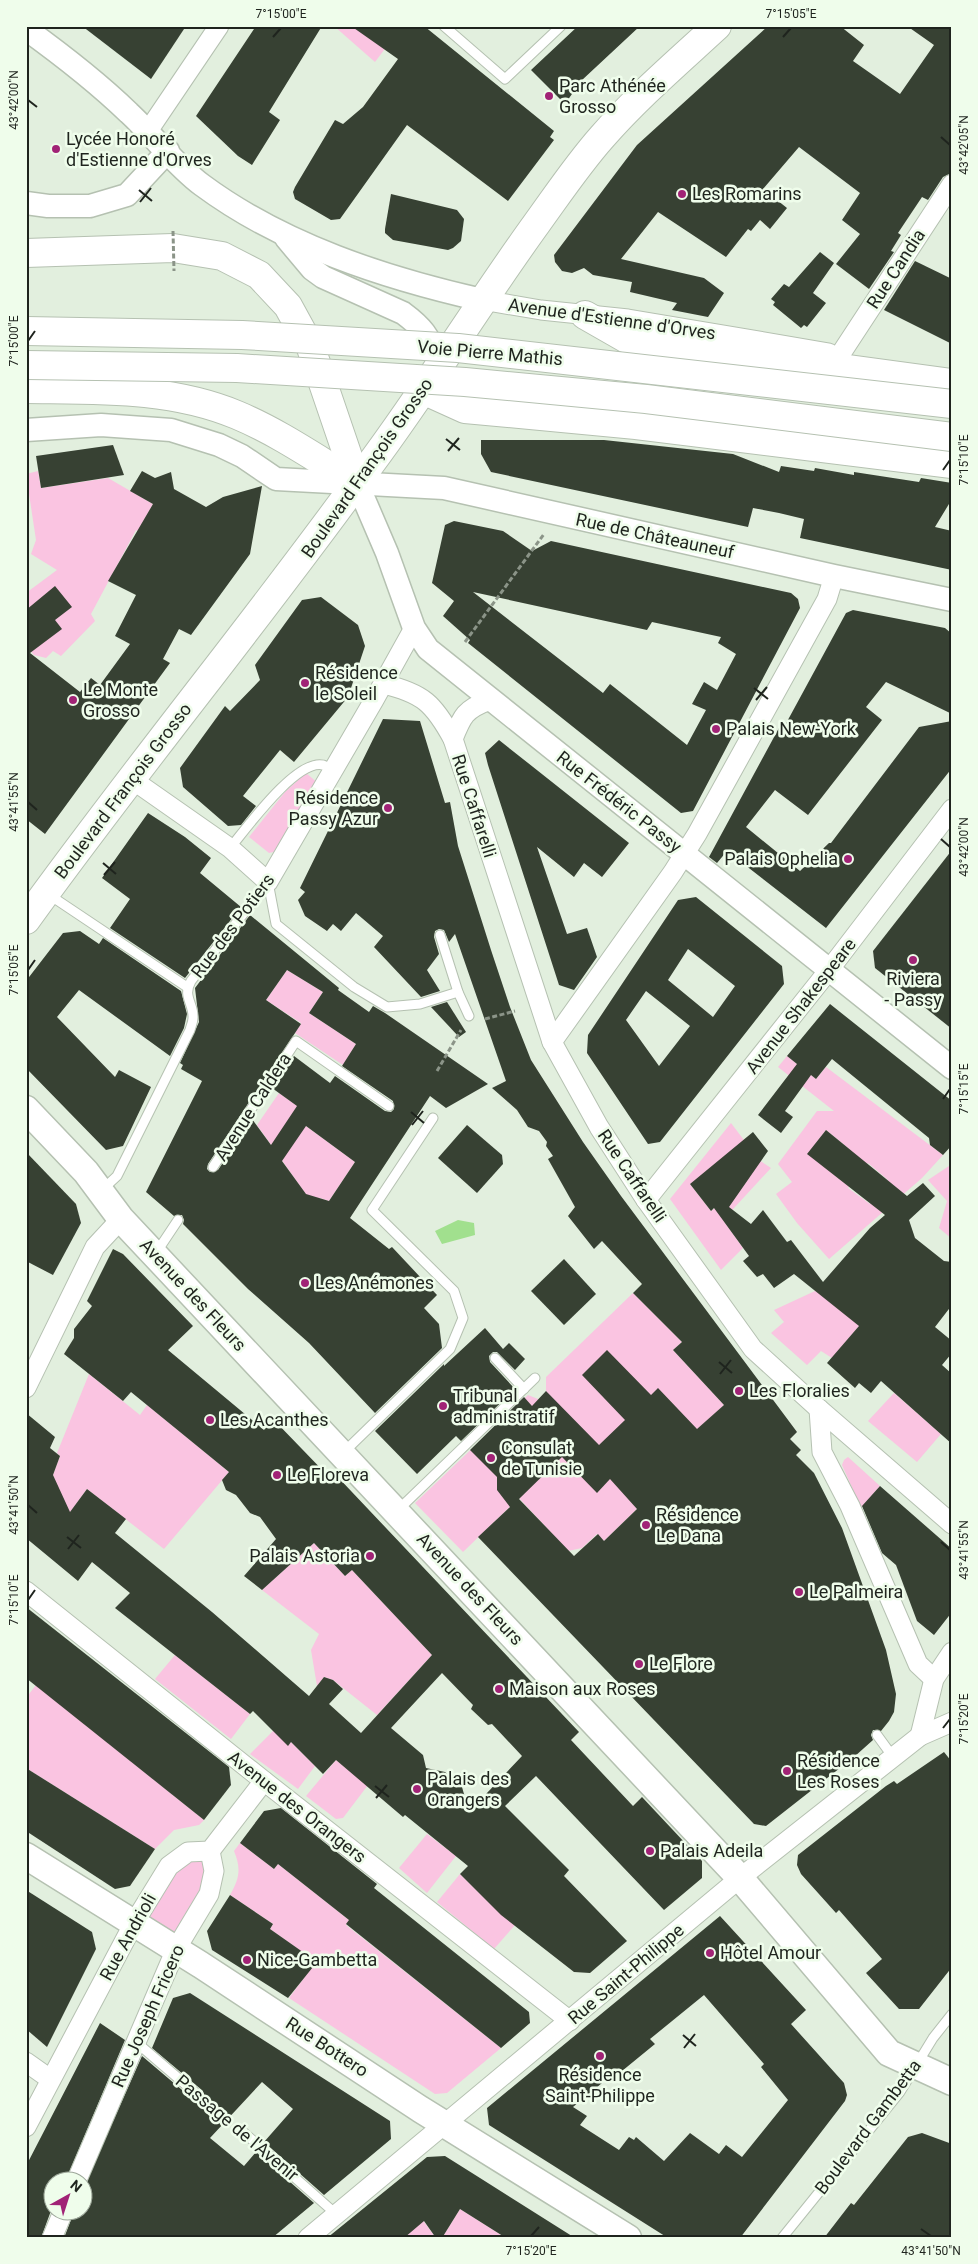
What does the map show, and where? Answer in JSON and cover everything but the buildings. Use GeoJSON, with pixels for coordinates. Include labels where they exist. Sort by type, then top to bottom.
{"type":"FeatureCollection","features":[{"type":"Feature","properties":{"kind":"main road","name":"Boulevard François Grosso"},"geometry":{"type":"LineString","coordinates":[[34,905],[130,778],[283,584],[423,390],[482,300],[578,166],[603,136],[652,85],[717,26]]}},
{"type":"Feature","properties":{"kind":"main road"},"geometry":{"type":"LineString","coordinates":[[26,253],[173,248],[222,256],[259,275],[288,306],[311,348],[357,483]]}},
{"type":"Feature","properties":{"kind":"main road"},"geometry":{"type":"LineString","coordinates":[[585,315],[627,339],[952,383]]}},
{"type":"Feature","properties":{"kind":"main road","name":"Voie Pierre Mathis"},"geometry":{"type":"LineString","coordinates":[[26,331],[242,335],[458,348],[952,404]]}},
{"type":"Feature","properties":{"kind":"main road"},"geometry":{"type":"LineString","coordinates":[[311,348],[335,372],[355,382],[375,384],[439,366]]}},
{"type":"Feature","properties":{"kind":"main road","name":"Voie Pierre Mathis"},"geometry":{"type":"LineString","coordinates":[[26,365],[237,368],[465,382],[646,399],[952,437]]}},
{"type":"Feature","properties":{"kind":"main road"},"geometry":{"type":"LineString","coordinates":[[26,389],[121,390],[191,400],[237,415],[276,435],[357,483]]}},
{"type":"Feature","properties":{"kind":"main road"},"geometry":{"type":"LineString","coordinates":[[423,390],[465,409],[486,412],[636,425],[952,464]]}},
{"type":"Feature","properties":{"kind":"main road","name":"Avenue des Fleurs"},"geometry":{"type":"LineString","coordinates":[[26,1109],[86,1172],[121,1220],[343,1453],[740,1878],[889,2053],[952,2082]]}},
{"type":"Feature","properties":{"kind":"main road","name":"Rue Bottero"},"geometry":{"type":"LineString","coordinates":[[26,1856],[134,1923],[446,2125],[628,2238]]}},
{"type":"Feature","properties":{"kind":"street"},"geometry":{"type":"LineString","coordinates":[[148,131],[219,26]]}},
{"type":"Feature","properties":{"kind":"street","name":"Avenue d'Estienne d'Orves"},"geometry":{"type":"LineString","coordinates":[[26,29],[93,80],[202,184],[282,233],[305,244],[415,284],[482,300],[628,320],[840,355],[952,369]]}},
{"type":"Feature","properties":{"kind":"street"},"geometry":{"type":"LineString","coordinates":[[26,203],[48,206],[90,206],[127,195],[168,151]]}},
{"type":"Feature","properties":{"kind":"street","name":"Rue Candia"},"geometry":{"type":"LineString","coordinates":[[840,355],[952,184]]}},
{"type":"Feature","properties":{"kind":"street"},"geometry":{"type":"LineString","coordinates":[[26,212],[48,206]]}},
{"type":"Feature","properties":{"kind":"street","name":"Avenue d'Estienne d'Orves"},"geometry":{"type":"LineString","coordinates":[[282,233],[312,268],[323,276],[403,313],[414,321],[430,339],[439,366]]}},
{"type":"Feature","properties":{"kind":"street","name":"Rue de Châteauneuf"},"geometry":{"type":"LineString","coordinates":[[26,430],[101,425],[171,430],[219,445],[242,456],[276,478],[438,487],[834,576],[952,600]]}},
{"type":"Feature","properties":{"kind":"street","name":"Rue Frédéric Passy"},"geometry":{"type":"LineString","coordinates":[[357,483],[387,553],[414,628],[428,649],[952,1068]]}},
{"type":"Feature","properties":{"kind":"street"},"geometry":{"type":"LineString","coordinates":[[552,1042],[684,854],[827,599],[834,576]]}},
{"type":"Feature","properties":{"kind":"street","name":"Rue des Potiers"},"geometry":{"type":"LineString","coordinates":[[268,882],[414,628]]}},
{"type":"Feature","properties":{"kind":"street","name":"Rue Caffarelli"},"geometry":{"type":"LineString","coordinates":[[383,684],[412,692],[426,700],[440,716],[453,740],[552,1042],[599,1127],[646,1200],[753,1349],[952,1524]]}},
{"type":"Feature","properties":{"kind":"street","name":"Rue Caffarelli"},"geometry":{"type":"LineString","coordinates":[[453,740],[465,713],[475,705],[490,700]]}},
{"type":"Feature","properties":{"kind":"street"},"geometry":{"type":"LineString","coordinates":[[130,778],[230,848],[268,882]]}},
{"type":"Feature","properties":{"kind":"street","name":"Avenue Shakespeare"},"geometry":{"type":"LineString","coordinates":[[646,1200],[830,970],[952,810]]}},
{"type":"Feature","properties":{"kind":"street"},"geometry":{"type":"LineString","coordinates":[[26,1388],[95,1247],[121,1220]]}},
{"type":"Feature","properties":{"kind":"street"},"geometry":{"type":"LineString","coordinates":[[819,1409],[822,1452],[850,1506],[918,1664],[934,1679]]}},
{"type":"Feature","properties":{"kind":"street","name":"Avenue des Orangers"},"geometry":{"type":"LineString","coordinates":[[26,1591],[570,2021]]}},
{"type":"Feature","properties":{"kind":"street"},"geometry":{"type":"LineString","coordinates":[[920,1736],[934,1679],[952,1652]]}},
{"type":"Feature","properties":{"kind":"street","name":"Rue Saint-Philippe"},"geometry":{"type":"LineString","coordinates":[[308,2238],[446,2125],[740,1878],[920,1736],[952,1722]]}},
{"type":"Feature","properties":{"kind":"street"},"geometry":{"type":"LineString","coordinates":[[210,1851],[264,1781]]}},
{"type":"Feature","properties":{"kind":"street","name":"Rue Andrioli"},"geometry":{"type":"LineString","coordinates":[[26,2126],[134,1923],[169,1866],[188,1852],[210,1851]]}},
{"type":"Feature","properties":{"kind":"street","name":"Rue Joseph Fricero"},"geometry":{"type":"LineString","coordinates":[[80,2172],[176,1950],[208,1894],[214,1871],[210,1851]]}},
{"type":"Feature","properties":{"kind":"street"},"geometry":{"type":"LineString","coordinates":[[26,2062],[50,2080]]}},
{"type":"Feature","properties":{"kind":"street"},"geometry":{"type":"LineString","coordinates":[[52,2238],[59,2222]]}},
{"type":"Feature","properties":{"kind":"lane"},"geometry":{"type":"LineString","coordinates":[[444,26],[505,79],[561,26]]}},
{"type":"Feature","properties":{"kind":"lane"},"geometry":{"type":"LineString","coordinates":[[230,848],[282,786],[308,767],[322,765],[333,770]]}},
{"type":"Feature","properties":{"kind":"lane"},"geometry":{"type":"LineString","coordinates":[[268,882],[276,924],[354,987],[387,1007],[420,1004],[458,992]]}},
{"type":"Feature","properties":{"kind":"lane","name":"Rue des Potiers"},"geometry":{"type":"LineString","coordinates":[[101,1191],[117,1176],[190,1030],[193,1016],[188,1001],[187,987],[268,882]]}},
{"type":"Feature","properties":{"kind":"lane"},"geometry":{"type":"LineString","coordinates":[[34,905],[187,987]]}},
{"type":"Feature","properties":{"kind":"lane"},"geometry":{"type":"LineString","coordinates":[[440,935],[458,992],[469,1016]]}},
{"type":"Feature","properties":{"kind":"lane","name":"Avenue Caldera"},"geometry":{"type":"LineString","coordinates":[[213,1168],[296,1041],[389,1106]]}},
{"type":"Feature","properties":{"kind":"lane"},"geometry":{"type":"LineString","coordinates":[[343,1453],[450,1349],[463,1318],[454,1291],[372,1210],[433,1118]]}},
{"type":"Feature","properties":{"kind":"lane"},"geometry":{"type":"LineString","coordinates":[[155,1255],[178,1220]]}},
{"type":"Feature","properties":{"kind":"lane"},"geometry":{"type":"LineString","coordinates":[[495,1358],[524,1389]]}},
{"type":"Feature","properties":{"kind":"lane"},"geometry":{"type":"LineString","coordinates":[[397,1511],[535,1378]]}},
{"type":"Feature","properties":{"kind":"lane"},"geometry":{"type":"LineString","coordinates":[[877,1735],[893,1757]]}},
{"type":"Feature","properties":{"kind":"lane","name":"Boulevard Gambetta"},"geometry":{"type":"LineString","coordinates":[[782,2238],[900,2092],[952,2014]]}},
{"type":"Feature","properties":{"kind":"lane","name":"Passage de l'Avenir"},"geometry":{"type":"LineString","coordinates":[[136,2042],[199,2096]]}},
{"type":"Feature","properties":{"kind":"lane","name":"Passage de l'Avenir"},"geometry":{"type":"LineString","coordinates":[[241,2130],[336,2214]]}},
{"type":"Feature","properties":{"kind":"path"},"geometry":{"type":"LineString","coordinates":[[173,232],[174,271]]}},
{"type":"Feature","properties":{"kind":"path"},"geometry":{"type":"LineString","coordinates":[[464,642],[558,515]]}},
{"type":"Feature","properties":{"kind":"path"},"geometry":{"type":"LineString","coordinates":[[484,1019],[516,1011]]}},
{"type":"Feature","properties":{"kind":"path"},"geometry":{"type":"LineString","coordinates":[[437,1070],[469,1016]]}},
{"type":"Feature","properties":{"kind":"path","name":"Passage de l'Avenir"},"geometry":{"type":"LineString","coordinates":[[199,2096],[206,2107],[228,2126],[241,2130]]}},
{"type":"Feature","properties":{"kind":"shaded area"},"geometry":{"type":"Polygon","coordinates":[[[334,26],[402,26],[375,62],[334,26]]]}},
{"type":"Feature","properties":{"kind":"shaded area"},"geometry":{"type":"Polygon","coordinates":[[[38,471],[41,488],[108,478],[153,504],[138,531],[136,530],[91,614],[95,621],[61,656],[53,651],[46,658],[34,655],[26,646],[26,593],[57,570],[31,554],[36,540],[26,474],[38,471]]]}},
{"type":"Feature","properties":{"kind":"shaded area"},"geometry":{"type":"Polygon","coordinates":[[[306,773],[319,784],[282,850],[269,853],[249,837],[285,792],[306,773]]]}},
{"type":"Feature","properties":{"kind":"shaded area"},"geometry":{"type":"Polygon","coordinates":[[[287,970],[323,992],[309,1013],[356,1044],[343,1065],[295,1033],[301,1023],[266,1000],[287,970]]]}},
{"type":"Feature","properties":{"kind":"shaded area"},"geometry":{"type":"Polygon","coordinates":[[[787,1056],[816,1079],[826,1067],[943,1155],[922,1178],[829,1259],[797,1223],[776,1194],[792,1182],[778,1164],[817,1111],[834,1111],[778,1067],[787,1056]],[[826,1130],[808,1154],[848,1148],[826,1130]],[[868,1163],[848,1188],[870,1204],[888,1180],[868,1163]]]}},
{"type":"Feature","properties":{"kind":"shaded area"},"geometry":{"type":"Polygon","coordinates":[[[279,1093],[312,1116],[306,1126],[355,1162],[329,1201],[320,1198],[312,1203],[257,1125],[279,1093]]]}},
{"type":"Feature","properties":{"kind":"shaded area"},"geometry":{"type":"Polygon","coordinates":[[[731,1123],[759,1160],[771,1168],[723,1220],[743,1248],[721,1270],[670,1199],[731,1123]],[[690,1184],[711,1211],[743,1186],[690,1184]]]}},
{"type":"Feature","properties":{"kind":"shaded area"},"geometry":{"type":"Polygon","coordinates":[[[952,1164],[952,1239],[939,1228],[947,1201],[928,1180],[952,1164]]]}},
{"type":"Feature","properties":{"kind":"shaded area"},"geometry":{"type":"Polygon","coordinates":[[[458,1220],[474,1223],[475,1235],[442,1244],[435,1231],[458,1220]]]}},
{"type":"Feature","properties":{"kind":"shaded area"},"geometry":{"type":"Polygon","coordinates":[[[815,1291],[866,1318],[832,1358],[821,1351],[807,1365],[771,1333],[784,1322],[774,1310],[815,1291]]]}},
{"type":"Feature","properties":{"kind":"shaded area"},"geometry":{"type":"Polygon","coordinates":[[[633,1293],[682,1342],[673,1350],[724,1405],[700,1428],[647,1443],[614,1476],[637,1509],[604,1541],[597,1534],[582,1548],[568,1551],[519,1498],[463,1552],[415,1503],[528,1395],[538,1399],[579,1440],[546,1391],[546,1377],[633,1293]]]}},
{"type":"Feature","properties":{"kind":"shaded area"},"geometry":{"type":"Polygon","coordinates":[[[89,1374],[140,1415],[147,1405],[229,1472],[164,1549],[87,1489],[68,1515],[53,1475],[60,1456],[57,1453],[89,1374]]]}},
{"type":"Feature","properties":{"kind":"shaded area"},"geometry":{"type":"Polygon","coordinates":[[[894,1393],[941,1434],[917,1462],[868,1421],[894,1393]]]}},
{"type":"Feature","properties":{"kind":"shaded area"},"geometry":{"type":"Polygon","coordinates":[[[848,1457],[880,1486],[861,1508],[842,1465],[848,1457]]]}},
{"type":"Feature","properties":{"kind":"shaded area"},"geometry":{"type":"Polygon","coordinates":[[[314,1543],[345,1576],[352,1570],[432,1655],[377,1715],[333,1680],[324,1677],[317,1686],[311,1650],[319,1634],[262,1590],[314,1543]]]}},
{"type":"Feature","properties":{"kind":"shaded area"},"geometry":{"type":"Polygon","coordinates":[[[175,1655],[250,1714],[231,1739],[155,1679],[175,1655]]]}},
{"type":"Feature","properties":{"kind":"shaded area"},"geometry":{"type":"Polygon","coordinates":[[[36,1685],[204,1820],[199,1825],[174,1830],[155,1849],[26,1768],[26,1698],[36,1685]]]}},
{"type":"Feature","properties":{"kind":"shaded area"},"geometry":{"type":"Polygon","coordinates":[[[282,1722],[288,1745],[291,1742],[315,1766],[298,1789],[250,1754],[282,1722]]]}},
{"type":"Feature","properties":{"kind":"shaded area"},"geometry":{"type":"Polygon","coordinates":[[[336,1760],[368,1785],[343,1818],[336,1819],[306,1796],[336,1760]]]}},
{"type":"Feature","properties":{"kind":"shaded area"},"geometry":{"type":"Polygon","coordinates":[[[427,1834],[456,1856],[427,1893],[399,1868],[427,1834]]]}},
{"type":"Feature","properties":{"kind":"shaded area"},"geometry":{"type":"Polygon","coordinates":[[[240,1843],[274,1869],[278,1864],[349,1920],[346,1925],[501,2048],[447,2093],[435,2094],[289,1998],[316,1962],[270,1929],[273,1924],[230,1895],[236,1883],[238,1873],[238,1863],[234,1851],[240,1843]]]}},
{"type":"Feature","properties":{"kind":"shaded area"},"geometry":{"type":"Polygon","coordinates":[[[206,1855],[210,1871],[175,1942],[142,1922],[172,1869],[206,1855]]]}},
{"type":"Feature","properties":{"kind":"shaded area"},"geometry":{"type":"Polygon","coordinates":[[[460,1874],[504,1917],[530,1891],[515,1925],[494,1949],[437,1902],[460,1874]]]}},
{"type":"Feature","properties":{"kind":"shaded area"},"geometry":{"type":"Polygon","coordinates":[[[460,2209],[506,2238],[442,2238],[460,2209]]]}},
{"type":"Feature","properties":{"kind":"shaded area"},"geometry":{"type":"Polygon","coordinates":[[[422,2219],[436,2238],[405,2238],[422,2219]]]}},
{"type":"Feature","properties":{"kind":"place","name":"Parc Athénée Grosso"},"geometry":{"type":"Point","coordinates":[549,96]}},
{"type":"Feature","properties":{"kind":"place","name":"Lycée Honoré d'Estienne d'Orves"},"geometry":{"type":"Point","coordinates":[56,149]}},
{"type":"Feature","properties":{"kind":"place","name":"Les Romarins"},"geometry":{"type":"Point","coordinates":[682,194]}},
{"type":"Feature","properties":{"kind":"place","name":"Résidence le Soleil"},"geometry":{"type":"Point","coordinates":[305,683]}},
{"type":"Feature","properties":{"kind":"place","name":"Le Monte Grosso"},"geometry":{"type":"Point","coordinates":[73,700]}},
{"type":"Feature","properties":{"kind":"place","name":"Palais New-York"},"geometry":{"type":"Point","coordinates":[716,729]}},
{"type":"Feature","properties":{"kind":"place","name":"Résidence Passy Azur"},"geometry":{"type":"Point","coordinates":[388,808]}},
{"type":"Feature","properties":{"kind":"place","name":"Palais Ophelia"},"geometry":{"type":"Point","coordinates":[848,859]}},
{"type":"Feature","properties":{"kind":"place","name":"Riviera - Passy"},"geometry":{"type":"Point","coordinates":[913,960]}},
{"type":"Feature","properties":{"kind":"place","name":"Les Anémones"},"geometry":{"type":"Point","coordinates":[305,1283]}},
{"type":"Feature","properties":{"kind":"place","name":"Les Floralies"},"geometry":{"type":"Point","coordinates":[739,1391]}},
{"type":"Feature","properties":{"kind":"place","name":"Tribunal administratif"},"geometry":{"type":"Point","coordinates":[443,1406]}},
{"type":"Feature","properties":{"kind":"place","name":"Les Acanthes"},"geometry":{"type":"Point","coordinates":[210,1420]}},
{"type":"Feature","properties":{"kind":"place","name":"Consulat de Tunisie"},"geometry":{"type":"Point","coordinates":[491,1458]}},
{"type":"Feature","properties":{"kind":"place","name":"Le Floreva"},"geometry":{"type":"Point","coordinates":[277,1475]}},
{"type":"Feature","properties":{"kind":"place","name":"Résidence Le Dana"},"geometry":{"type":"Point","coordinates":[646,1525]}},
{"type":"Feature","properties":{"kind":"place","name":"Palais Astoria"},"geometry":{"type":"Point","coordinates":[370,1556]}},
{"type":"Feature","properties":{"kind":"place","name":"Le Palmeira"},"geometry":{"type":"Point","coordinates":[799,1592]}},
{"type":"Feature","properties":{"kind":"place","name":"Le Flore"},"geometry":{"type":"Point","coordinates":[639,1664]}},
{"type":"Feature","properties":{"kind":"place","name":"Maison aux Roses"},"geometry":{"type":"Point","coordinates":[499,1689]}},
{"type":"Feature","properties":{"kind":"place","name":"Résidence Les Roses"},"geometry":{"type":"Point","coordinates":[787,1771]}},
{"type":"Feature","properties":{"kind":"place","name":"Palais des Orangers"},"geometry":{"type":"Point","coordinates":[417,1789]}},
{"type":"Feature","properties":{"kind":"place","name":"Palais Adeila"},"geometry":{"type":"Point","coordinates":[650,1851]}},
{"type":"Feature","properties":{"kind":"place","name":"Hôtel Amour"},"geometry":{"type":"Point","coordinates":[710,1953]}},
{"type":"Feature","properties":{"kind":"place","name":"Nice-Gambetta"},"geometry":{"type":"Point","coordinates":[247,1960]}},
{"type":"Feature","properties":{"kind":"place","name":"Résidence Saint-Philippe"},"geometry":{"type":"Point","coordinates":[600,2056]}}]}
